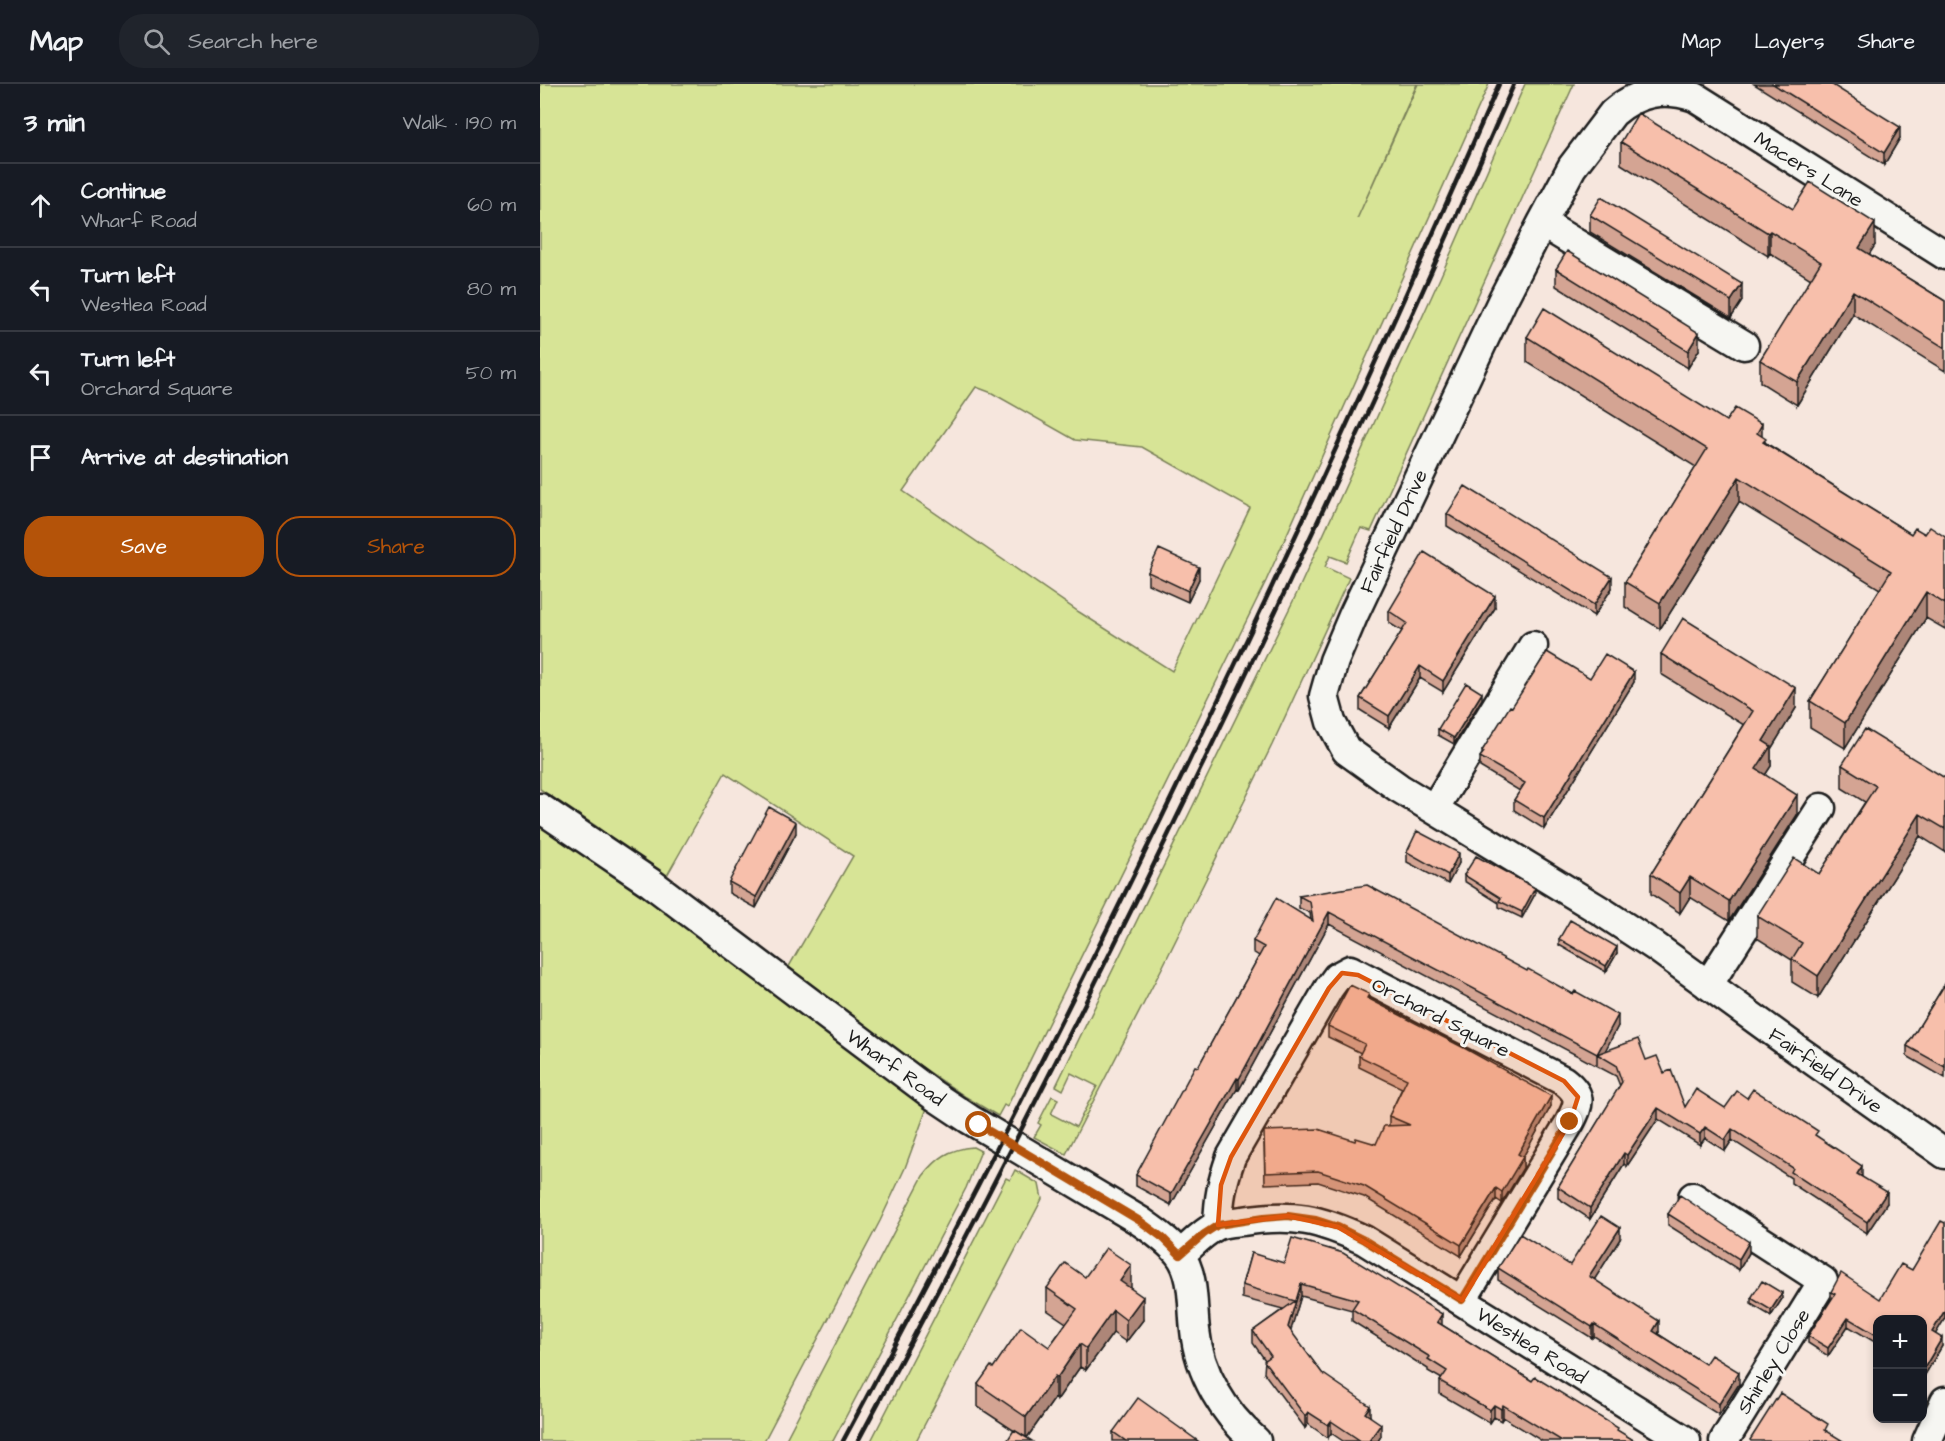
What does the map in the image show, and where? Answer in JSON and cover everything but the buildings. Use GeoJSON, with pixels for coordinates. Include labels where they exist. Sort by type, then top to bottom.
{"type":"FeatureCollection","features":[{"type":"Feature","properties":{"kind":"street","name":"Fairfield Drive"},"geometry":{"type":"LineString","coordinates":[[1670,90],[1642,95],[1613,113],[1572,167],[1503,299],[1353,616],[1334,661],[1324,696],[1331,722],[1346,750],[1399,788],[1656,947],[1945,1154]]}},
{"type":"Feature","properties":{"kind":"street","name":"Macers Lane"},"geometry":{"type":"LineString","coordinates":[[1670,90],[1695,97],[1945,255]]}},
{"type":"Feature","properties":{"kind":"street"},"geometry":{"type":"LineString","coordinates":[[1542,223],[1744,345]]}},
{"type":"Feature","properties":{"kind":"street"},"geometry":{"type":"LineString","coordinates":[[1434,809],[1533,646]]}},
{"type":"Feature","properties":{"kind":"street","name":"Wharf Road"},"geometry":{"type":"LineString","coordinates":[[540,808],[651,884],[933,1095],[1140,1221],[1163,1238],[1180,1255],[1190,1278],[1195,1334],[1206,1374],[1216,1395],[1257,1441]]}},
{"type":"Feature","properties":{"kind":"street"},"geometry":{"type":"LineString","coordinates":[[1707,985],[1821,808]]}},
{"type":"Feature","properties":{"kind":"street","name":"Orchard Square"},"geometry":{"type":"LineString","coordinates":[[1218,1225],[1221,1185],[1231,1157],[1329,988],[1337,977],[1350,970],[1564,1081],[1578,1097],[1578,1105],[1570,1122],[1462,1300]]}},
{"type":"Feature","properties":{"kind":"street","name":"Shirley Close"},"geometry":{"type":"LineString","coordinates":[[1693,1197],[1823,1281],[1724,1441]]}},
{"type":"Feature","properties":{"kind":"street","name":"Westlea Road"},"geometry":{"type":"LineString","coordinates":[[1180,1255],[1218,1225],[1288,1216],[1316,1220],[1338,1227],[1364,1240],[1462,1300],[1686,1441]]}},
{"type":"Feature","properties":{"kind":"street"},"geometry":{"type":"LineString","coordinates":[[1927,1441],[1943,1411]]}},
{"type":"Feature","properties":{"kind":"highlighted area"},"geometry":{"type":"Polygon","coordinates":[[[1342,973],[1358,975],[1564,1081],[1578,1097],[1570,1122],[1462,1300],[1338,1227],[1288,1216],[1218,1225],[1221,1185],[1231,1157],[1329,988],[1342,973]]]}},
{"type":"Feature","properties":{"kind":"green space"},"geometry":{"type":"Polygon","coordinates":[[[540,84],[1417,84],[1357,219],[1418,84],[1489,84],[1266,581],[1007,1107],[1004,1105],[998,1116],[966,1097],[868,1030],[788,968],[853,856],[725,773],[665,879],[596,826],[540,789],[540,84]],[[976,387],[903,491],[1079,612],[1172,671],[1250,508],[1142,447],[1075,440],[992,393],[976,387]]]}},
{"type":"Feature","properties":{"kind":"green space"},"geometry":{"type":"Polygon","coordinates":[[[1525,84],[1574,84],[1371,531],[1361,528],[1346,562],[1330,556],[1325,567],[1349,578],[1272,745],[1163,966],[1066,1154],[1034,1137],[1041,1125],[1038,1123],[1052,1096],[1058,1099],[1051,1114],[1076,1127],[1097,1086],[1071,1073],[1063,1090],[1056,1086],[1296,595],[1525,84]]]}},
{"type":"Feature","properties":{"kind":"green space"},"geometry":{"type":"Polygon","coordinates":[[[540,821],[921,1099],[927,1108],[905,1168],[880,1221],[764,1441],[540,1441],[540,821]]]}},
{"type":"Feature","properties":{"kind":"green space"},"geometry":{"type":"Polygon","coordinates":[[[973,1147],[981,1151],[966,1188],[833,1441],[785,1441],[923,1176],[933,1164],[950,1152],[973,1147]]]}},
{"type":"Feature","properties":{"kind":"green space"},"geometry":{"type":"Polygon","coordinates":[[[1015,1170],[1039,1184],[1042,1199],[916,1441],[871,1441],[1006,1178],[1010,1180],[1015,1170]]]}},
{"type":"Feature","properties":{"kind":"railway"},"geometry":{"type":"LineString","coordinates":[[843,1441],[932,1275],[1103,939],[1266,599],[1499,84]]}},
{"type":"Feature","properties":{"kind":"railway"},"geometry":{"type":"LineString","coordinates":[[858,1441],[1033,1107],[1200,769],[1361,428],[1514,84]]}},
{"type":"Feature","properties":{"kind":"route"},"geometry":{"type":"LineString","coordinates":[[979,1125],[1140,1221],[1163,1238],[1180,1255],[1218,1225],[1288,1216],[1316,1220],[1338,1227],[1364,1240],[1462,1300],[1570,1122]]}}]}
